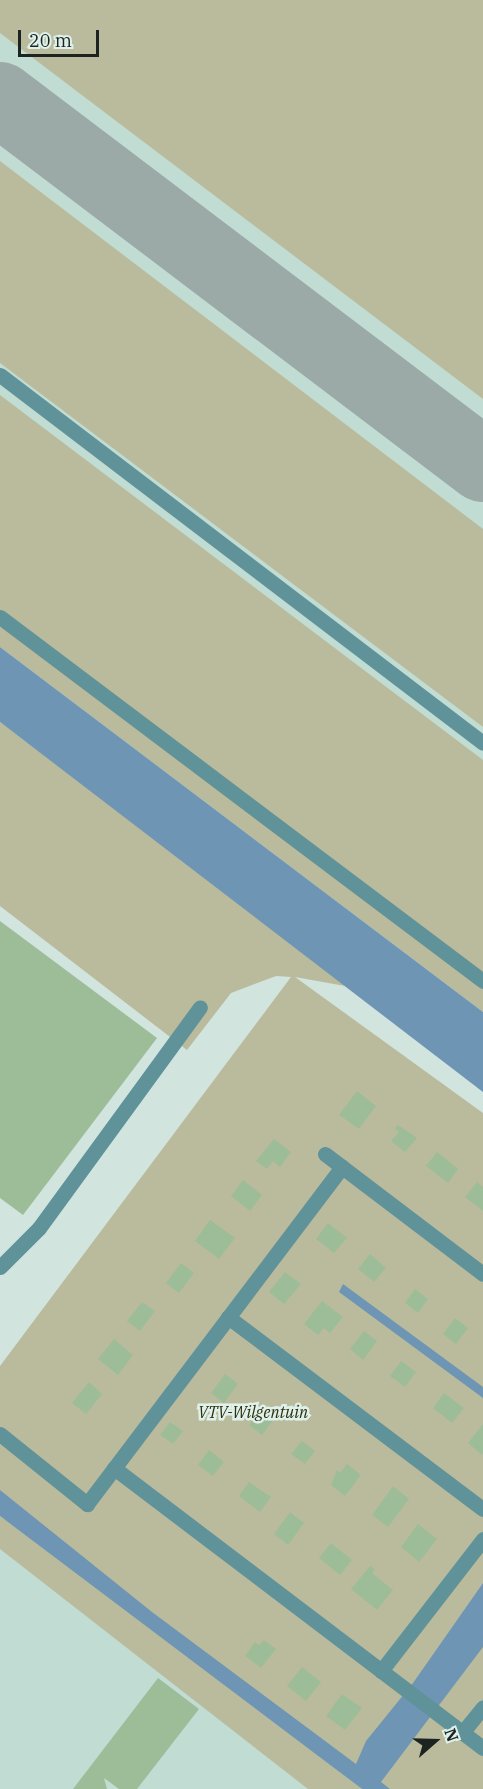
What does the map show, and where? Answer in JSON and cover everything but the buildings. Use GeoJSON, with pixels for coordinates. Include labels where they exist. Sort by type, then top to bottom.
{"type":"FeatureCollection","features":[{"type":"Feature","properties":{"kind":"lane"},"geometry":{"type":"LineString","coordinates":[[0,375],[483,743]]}},
{"type":"Feature","properties":{"kind":"lane"},"geometry":{"type":"LineString","coordinates":[[0,617],[483,981]]}},
{"type":"Feature","properties":{"kind":"lane"},"geometry":{"type":"LineString","coordinates":[[0,1267],[39,1228],[200,1007]]}},
{"type":"Feature","properties":{"kind":"lane"},"geometry":{"type":"LineString","coordinates":[[325,1154],[483,1274]]}},
{"type":"Feature","properties":{"kind":"lane"},"geometry":{"type":"LineString","coordinates":[[0,1434],[87,1504],[342,1167]]}},
{"type":"Feature","properties":{"kind":"lane"},"geometry":{"type":"LineString","coordinates":[[228,1317],[483,1509]]}},
{"type":"Feature","properties":{"kind":"lane"},"geometry":{"type":"LineString","coordinates":[[114,1468],[483,1748]]}},
{"type":"Feature","properties":{"kind":"lane"},"geometry":{"type":"LineString","coordinates":[[381,1671],[483,1539]]}},
{"type":"Feature","properties":{"kind":"lane"},"geometry":{"type":"LineString","coordinates":[[462,1732],[483,1707]]}},
{"type":"Feature","properties":{"kind":"shaded area"},"geometry":{"type":"Polygon","coordinates":[[[0,0],[483,0],[483,980],[0,596],[0,0]]]}},
{"type":"Feature","properties":{"kind":"shaded area"},"geometry":{"type":"Polygon","coordinates":[[[0,1529],[344,1789],[0,1789],[0,1529]]]}},
{"type":"Feature","properties":{"kind":"green space"},"geometry":{"type":"Polygon","coordinates":[[[0,0],[483,0],[483,399],[0,33],[0,0]]]}},
{"type":"Feature","properties":{"kind":"green space"},"geometry":{"type":"Polygon","coordinates":[[[0,161],[483,529],[483,727],[0,363],[0,161]]]}},
{"type":"Feature","properties":{"kind":"green space"},"geometry":{"type":"Polygon","coordinates":[[[0,395],[483,760],[483,1012],[0,647],[0,395]]]}},
{"type":"Feature","properties":{"kind":"green space","name":"VTV-Wilgentuin"},"geometry":{"type":"Polygon","coordinates":[[[0,722],[320,963],[345,986],[295,977],[483,1113],[483,1789],[371,1789],[0,1510],[0,1366],[291,977],[276,976],[231,993],[187,1050],[0,906],[0,722]]]}},
{"type":"Feature","properties":{"kind":"green space"},"geometry":{"type":"Polygon","coordinates":[[[0,1516],[67,1563],[362,1789],[308,1789],[0,1549],[0,1516]]]}},
{"type":"Feature","properties":{"kind":"water"},"geometry":{"type":"Polygon","coordinates":[[[0,647],[483,1012],[483,1092],[0,722],[0,647]]]}},
{"type":"Feature","properties":{"kind":"water"},"geometry":{"type":"Polygon","coordinates":[[[343,1284],[483,1387],[483,1398],[339,1292],[343,1284]]]}},
{"type":"Feature","properties":{"kind":"water"},"geometry":{"type":"Polygon","coordinates":[[[0,1490],[152,1612],[356,1764],[366,1741],[413,1683],[483,1583],[483,1647],[381,1782],[390,1789],[362,1789],[0,1516],[0,1490]]]}},
{"type":"Feature","properties":{"kind":"taxiway"},"geometry":{"type":"LineString","coordinates":[[0,99],[483,465]]}}]}
